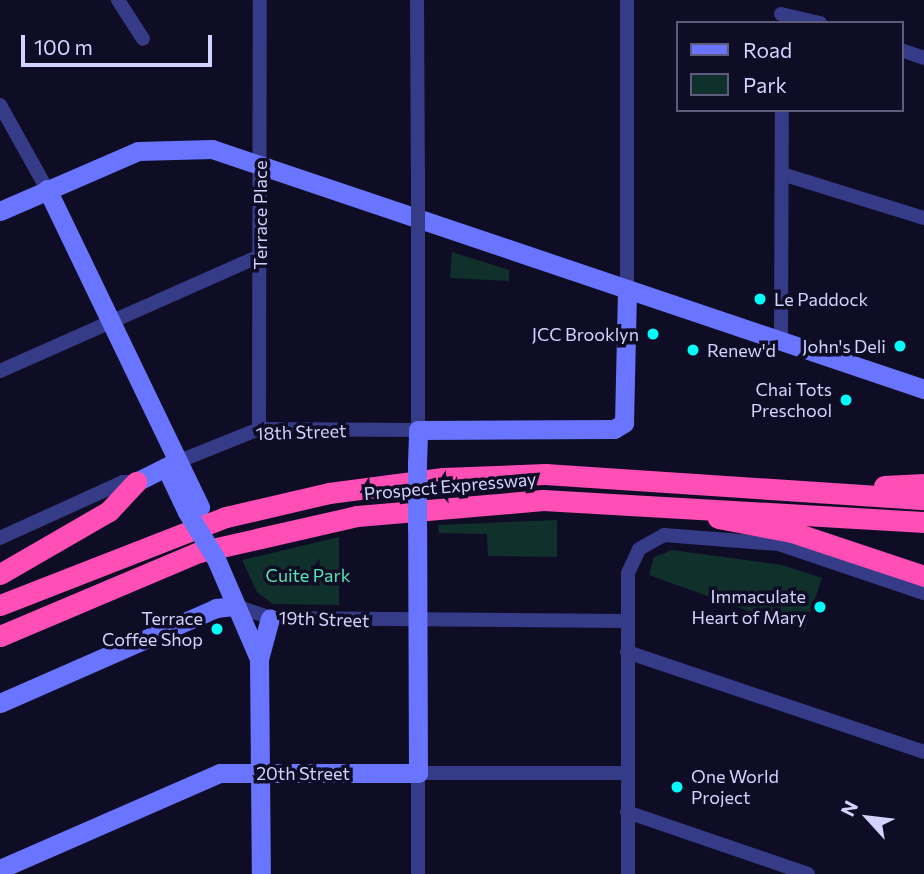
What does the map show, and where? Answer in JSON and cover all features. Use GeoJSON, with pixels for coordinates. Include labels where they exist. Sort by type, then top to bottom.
{"type":"FeatureCollection","features":[{"type":"Feature","properties":{"kind":"highway","name":"Prospect Expressway"},"geometry":{"type":"LineString","coordinates":[[0,605],[226,517],[329,493],[443,478],[545,474],[924,499]]}},
{"type":"Feature","properties":{"kind":"highway"},"geometry":{"type":"LineString","coordinates":[[0,574],[109,511],[136,482]]}},
{"type":"Feature","properties":{"kind":"highway"},"geometry":{"type":"LineString","coordinates":[[824,491],[924,484]]}},
{"type":"Feature","properties":{"kind":"highway","name":"Prospect Expressway"},"geometry":{"type":"LineString","coordinates":[[0,636],[149,570],[256,536],[358,516],[488,502],[629,503],[924,522]]}},
{"type":"Feature","properties":{"kind":"highway"},"geometry":{"type":"LineString","coordinates":[[629,503],[792,532],[924,576]]}},
{"type":"Feature","properties":{"kind":"street"},"geometry":{"type":"LineString","coordinates":[[118,0],[143,39]]}},
{"type":"Feature","properties":{"kind":"street","name":"Terrace Place"},"geometry":{"type":"LineString","coordinates":[[259,429],[260,0]]}},
{"type":"Feature","properties":{"kind":"street"},"geometry":{"type":"LineString","coordinates":[[417,0],[418,874]]}},
{"type":"Feature","properties":{"kind":"street"},"geometry":{"type":"LineString","coordinates":[[627,0],[627,289]]}},
{"type":"Feature","properties":{"kind":"street"},"geometry":{"type":"LineString","coordinates":[[781,12],[813,21]]}},
{"type":"Feature","properties":{"kind":"street"},"geometry":{"type":"LineString","coordinates":[[903,51],[924,58]]}},
{"type":"Feature","properties":{"kind":"street"},"geometry":{"type":"LineString","coordinates":[[0,105],[47,189],[194,509],[259,659]]}},
{"type":"Feature","properties":{"kind":"street"},"geometry":{"type":"LineString","coordinates":[[781,341],[782,112]]}},
{"type":"Feature","properties":{"kind":"street"},"geometry":{"type":"LineString","coordinates":[[0,211],[47,189],[155,147],[212,149],[924,389]]}},
{"type":"Feature","properties":{"kind":"street"},"geometry":{"type":"LineString","coordinates":[[782,174],[924,218]]}},
{"type":"Feature","properties":{"kind":"street"},"geometry":{"type":"LineString","coordinates":[[0,371],[260,256]]}},
{"type":"Feature","properties":{"kind":"street","name":"18th Street"},"geometry":{"type":"LineString","coordinates":[[0,538],[123,482],[136,482],[172,464],[259,429],[614,429],[624,423],[627,289]]}},
{"type":"Feature","properties":{"kind":"street"},"geometry":{"type":"LineString","coordinates":[[628,874],[628,573],[639,549],[664,534],[779,544],[924,593]]}},
{"type":"Feature","properties":{"kind":"street"},"geometry":{"type":"LineString","coordinates":[[0,703],[211,609],[236,606]]}},
{"type":"Feature","properties":{"kind":"street","name":"19th Street"},"geometry":{"type":"LineString","coordinates":[[236,606],[270,618],[418,622],[627,621]]}},
{"type":"Feature","properties":{"kind":"street"},"geometry":{"type":"LineString","coordinates":[[261,874],[259,659],[270,618]]}},
{"type":"Feature","properties":{"kind":"street"},"geometry":{"type":"LineString","coordinates":[[627,652],[924,752]]}},
{"type":"Feature","properties":{"kind":"street","name":"20th Street"},"geometry":{"type":"LineString","coordinates":[[0,869],[199,778],[261,772],[627,773]]}},
{"type":"Feature","properties":{"kind":"street"},"geometry":{"type":"LineString","coordinates":[[627,812],[808,874]]}},
{"type":"Feature","properties":{"kind":"green space"},"geometry":{"type":"Polygon","coordinates":[[[452,252],[509,270],[509,281],[450,278],[452,252]]]}},
{"type":"Feature","properties":{"kind":"green space"},"geometry":{"type":"Polygon","coordinates":[[[557,520],[557,557],[488,556],[487,534],[439,533],[438,525],[557,520]]]}},
{"type":"Feature","properties":{"kind":"green space","name":"Cuite Park"},"geometry":{"type":"Polygon","coordinates":[[[339,537],[339,605],[273,604],[257,592],[242,560],[339,537]]]}},
{"type":"Feature","properties":{"kind":"green space"},"geometry":{"type":"Polygon","coordinates":[[[672,550],[782,565],[822,578],[804,631],[649,575],[654,557],[672,550]]]}},
{"type":"Feature","properties":{"kind":"place","name":"Le Paddock"},"geometry":{"type":"Point","coordinates":[760,299]}},
{"type":"Feature","properties":{"kind":"place","name":"JCC Brooklyn"},"geometry":{"type":"Point","coordinates":[653,334]}},
{"type":"Feature","properties":{"kind":"place","name":"John's Deli"},"geometry":{"type":"Point","coordinates":[900,346]}},
{"type":"Feature","properties":{"kind":"place","name":"Renew'd"},"geometry":{"type":"Point","coordinates":[693,350]}},
{"type":"Feature","properties":{"kind":"place","name":"Chai Tots Preschool"},"geometry":{"type":"Point","coordinates":[846,400]}},
{"type":"Feature","properties":{"kind":"place","name":"Immaculate Heart of Mary"},"geometry":{"type":"Point","coordinates":[820,607]}},
{"type":"Feature","properties":{"kind":"place","name":"Terrace Coffee Shop"},"geometry":{"type":"Point","coordinates":[217,629]}},
{"type":"Feature","properties":{"kind":"place","name":"One World Project"},"geometry":{"type":"Point","coordinates":[677,787]}}]}
